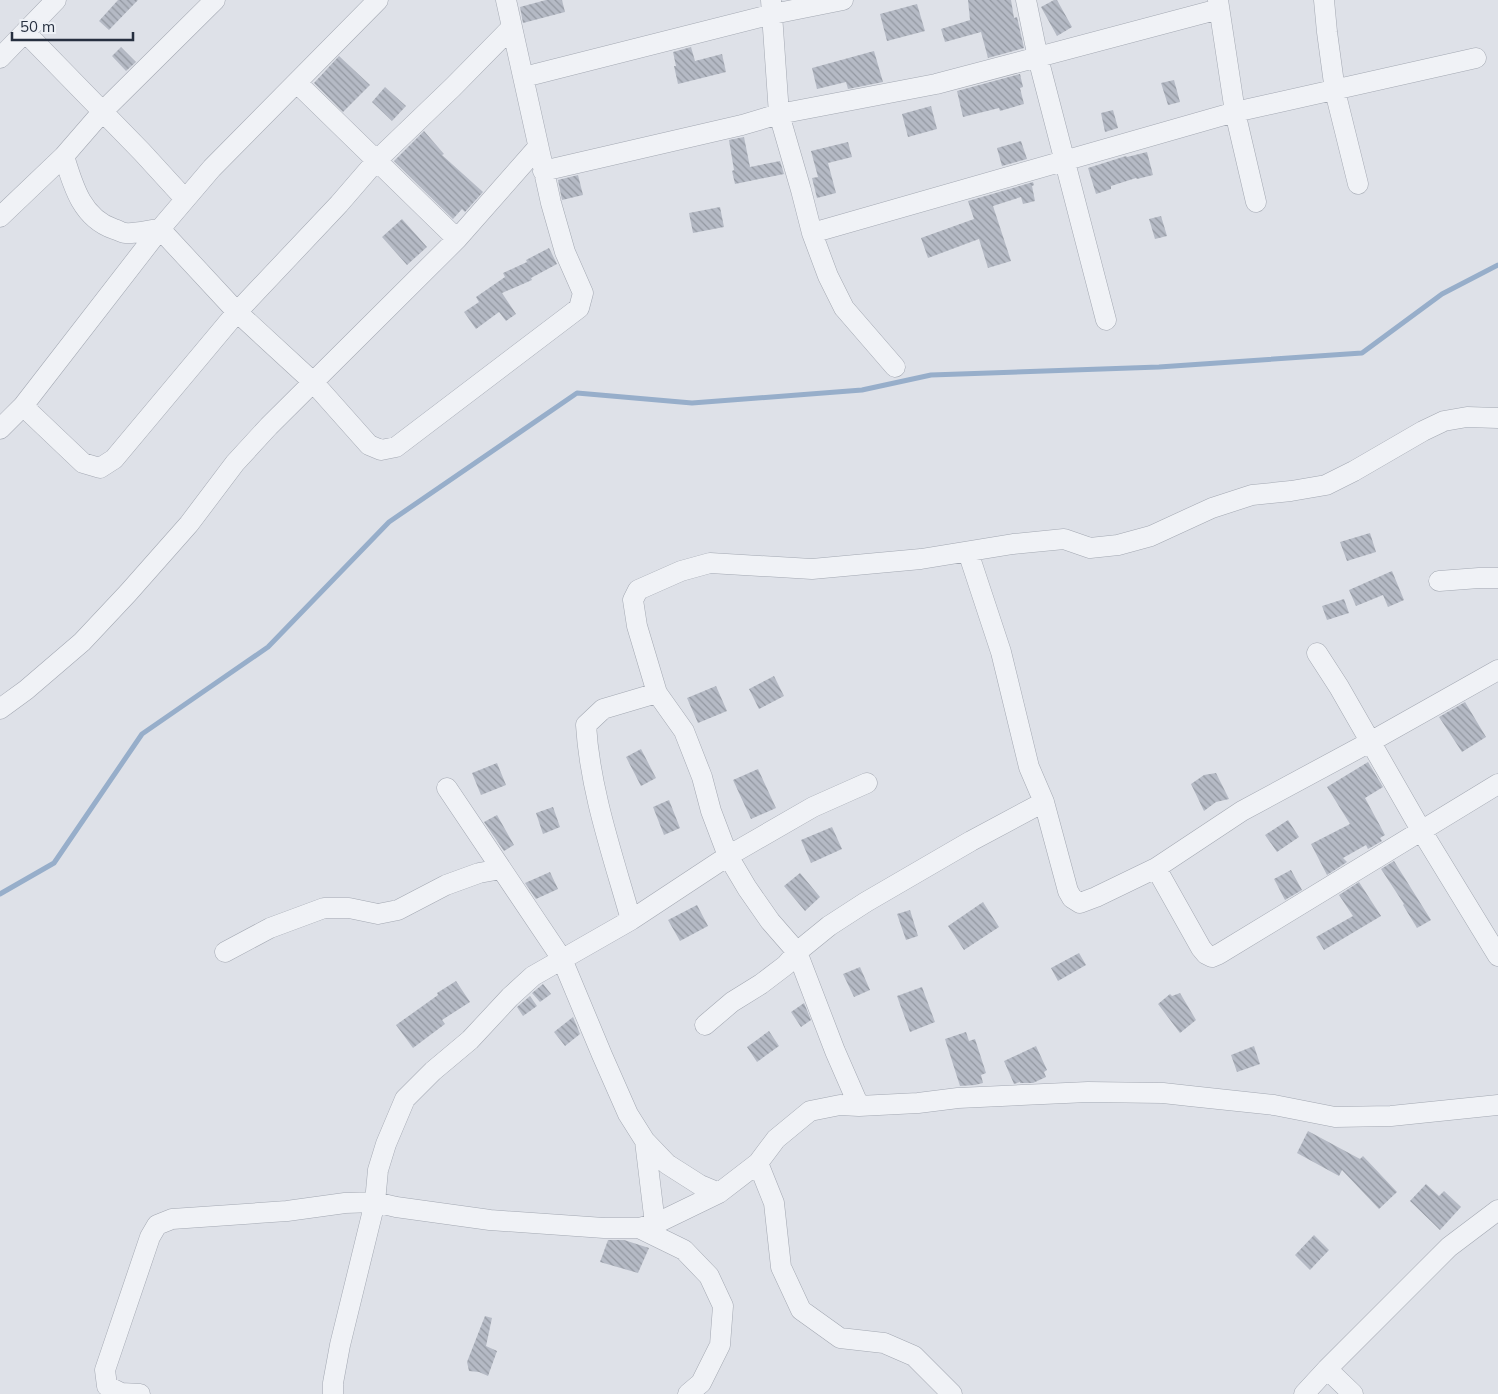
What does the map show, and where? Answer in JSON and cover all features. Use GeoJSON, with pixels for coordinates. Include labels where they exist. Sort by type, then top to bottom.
{"type":"FeatureCollection","features":[{"type":"Feature","properties":{"kind":"street"},"geometry":{"type":"LineString","coordinates":[[0,58],[56,0]]}},
{"type":"Feature","properties":{"kind":"street"},"geometry":{"type":"LineString","coordinates":[[0,217],[64,156],[103,111],[215,0]]}},
{"type":"Feature","properties":{"kind":"street"},"geometry":{"type":"LineString","coordinates":[[0,429],[23,406],[160,229],[212,168],[378,0]]}},
{"type":"Feature","properties":{"kind":"street"},"geometry":{"type":"LineString","coordinates":[[160,229],[237,312],[313,382],[369,445],[380,450],[396,447],[567,319],[579,308],[583,293],[565,252],[543,171],[506,0]]}},
{"type":"Feature","properties":{"kind":"street"},"geometry":{"type":"LineString","coordinates":[[524,77],[772,7],[843,0]]}},
{"type":"Feature","properties":{"kind":"street"},"geometry":{"type":"LineString","coordinates":[[1026,0],[1038,58],[1106,320]]}},
{"type":"Feature","properties":{"kind":"street"},"geometry":{"type":"LineString","coordinates":[[1324,0],[1335,91],[1358,184]]}},
{"type":"Feature","properties":{"kind":"street"},"geometry":{"type":"LineString","coordinates":[[543,171],[742,125],[779,114],[936,84],[1038,58],[1219,5],[1235,112],[1256,202]]}},
{"type":"Feature","properties":{"kind":"street"},"geometry":{"type":"LineString","coordinates":[[772,7],[779,114],[812,233],[828,276],[844,308],[895,367]]}},
{"type":"Feature","properties":{"kind":"street"},"geometry":{"type":"LineString","coordinates":[[23,406],[83,464],[100,468],[114,459],[237,312],[339,204],[377,160],[512,27]]}},
{"type":"Feature","properties":{"kind":"street"},"geometry":{"type":"LineString","coordinates":[[25,32],[103,111],[185,199]]}},
{"type":"Feature","properties":{"kind":"street"},"geometry":{"type":"LineString","coordinates":[[812,233],[1235,112],[1476,58]]}},
{"type":"Feature","properties":{"kind":"street"},"geometry":{"type":"LineString","coordinates":[[297,83],[456,239]]}},
{"type":"Feature","properties":{"kind":"street"},"geometry":{"type":"LineString","coordinates":[[0,709],[26,690],[82,642],[189,524],[235,463],[456,239],[538,147]]}},
{"type":"Feature","properties":{"kind":"street"},"geometry":{"type":"LineString","coordinates":[[64,156],[72,182],[83,206],[92,217],[105,226],[125,233],[160,229]]}},
{"type":"Feature","properties":{"kind":"street"},"geometry":{"type":"LineString","coordinates":[[859,1106],[835,1051],[797,952],[770,921],[728,856],[711,811],[702,777],[684,731],[658,692],[637,626],[633,600],[638,590],[681,571],[710,563],[812,569],[922,559],[1013,544],[1064,539],[1090,548],[1118,546],[1151,536],[1212,508],[1252,495],[1326,486],[1444,421],[1467,417],[1498,418]]}},
{"type":"Feature","properties":{"kind":"street"},"geometry":{"type":"LineString","coordinates":[[968,552],[1001,652],[1029,767],[1044,802],[1068,891],[1072,898],[1080,903],[1156,868],[1242,811],[1498,670]]}},
{"type":"Feature","properties":{"kind":"street"},"geometry":{"type":"LineString","coordinates":[[1439,581],[1498,578]]}},
{"type":"Feature","properties":{"kind":"street"},"geometry":{"type":"LineString","coordinates":[[1316,653],[1339,687],[1421,830],[1498,956]]}},
{"type":"Feature","properties":{"kind":"street"},"geometry":{"type":"LineString","coordinates":[[631,920],[604,826],[587,750],[586,725],[603,709],[658,692]]}},
{"type":"Feature","properties":{"kind":"street"},"geometry":{"type":"LineString","coordinates":[[333,1394],[333,1382],[340,1345],[375,1202],[378,1170],[386,1144],[405,1100],[433,1071],[470,1040],[510,997],[534,976],[631,920],[728,856],[813,807],[867,782]]}},
{"type":"Feature","properties":{"kind":"street"},"geometry":{"type":"LineString","coordinates":[[1156,868],[1200,948],[1212,957],[1498,784]]}},
{"type":"Feature","properties":{"kind":"street"},"geometry":{"type":"LineString","coordinates":[[447,788],[562,959],[628,1114],[646,1141],[667,1164],[700,1185],[719,1194]]}},
{"type":"Feature","properties":{"kind":"street"},"geometry":{"type":"LineString","coordinates":[[706,1025],[732,1002],[761,984],[786,965],[797,952],[829,926],[866,902],[971,841],[1044,802]]}},
{"type":"Feature","properties":{"kind":"street"},"geometry":{"type":"LineString","coordinates":[[225,952],[270,928],[324,908],[349,908],[378,914],[398,910],[446,886],[479,873],[501,869]]}},
{"type":"Feature","properties":{"kind":"street"},"geometry":{"type":"LineString","coordinates":[[140,1394],[121,1393],[107,1386],[104,1370],[150,1237],[157,1225],[172,1219],[287,1211],[345,1203],[375,1202],[396,1207],[490,1220],[604,1228],[647,1226],[719,1194],[758,1163],[776,1138],[810,1111],[840,1105],[918,1103],[958,1098],[1088,1092],[1181,1095],[1274,1105],[1335,1117],[1390,1116],[1498,1105]]}},
{"type":"Feature","properties":{"kind":"street"},"geometry":{"type":"LineString","coordinates":[[646,1141],[647,1226]]}},
{"type":"Feature","properties":{"kind":"street"},"geometry":{"type":"LineString","coordinates":[[758,1163],[774,1203],[781,1267],[801,1310],[840,1338],[884,1344],[914,1356],[952,1394]]}},
{"type":"Feature","properties":{"kind":"street"},"geometry":{"type":"LineString","coordinates":[[1304,1394],[1449,1247],[1498,1210]]}},
{"type":"Feature","properties":{"kind":"street"},"geometry":{"type":"LineString","coordinates":[[647,1226],[684,1250],[709,1276],[723,1306],[720,1345],[700,1383],[688,1394]]}},
{"type":"Feature","properties":{"kind":"street"},"geometry":{"type":"LineString","coordinates":[[1327,1369],[1353,1394]]}},
{"type":"Feature","properties":{"kind":"building"},"geometry":{"type":"Polygon","coordinates":[[[118,0],[138,0],[109,30],[99,21],[118,0]]]}},
{"type":"Feature","properties":{"kind":"building"},"geometry":{"type":"Polygon","coordinates":[[[546,0],[562,0],[565,12],[523,23],[520,7],[546,0]]]}},
{"type":"Feature","properties":{"kind":"building"},"geometry":{"type":"Polygon","coordinates":[[[968,0],[1011,0],[1014,18],[1017,17],[1024,48],[988,58],[981,32],[945,42],[941,29],[970,20],[968,0]]]}},
{"type":"Feature","properties":{"kind":"building"},"geometry":{"type":"Polygon","coordinates":[[[1057,0],[1072,27],[1057,36],[1041,7],[1057,0]]]}},
{"type":"Feature","properties":{"kind":"building"},"geometry":{"type":"Polygon","coordinates":[[[917,4],[925,31],[887,41],[880,14],[917,4]]]}},
{"type":"Feature","properties":{"kind":"building"},"geometry":{"type":"Polygon","coordinates":[[[121,47],[136,62],[126,71],[112,56],[121,47]]]}},
{"type":"Feature","properties":{"kind":"building"},"geometry":{"type":"Polygon","coordinates":[[[691,47],[695,61],[722,54],[726,72],[678,84],[673,52],[691,47]]]}},
{"type":"Feature","properties":{"kind":"building"},"geometry":{"type":"Polygon","coordinates":[[[874,51],[883,82],[848,89],[846,82],[817,89],[812,68],[874,51]]]}},
{"type":"Feature","properties":{"kind":"building"},"geometry":{"type":"Polygon","coordinates":[[[339,56],[370,85],[343,112],[314,83],[339,56]]]}},
{"type":"Feature","properties":{"kind":"building"},"geometry":{"type":"Polygon","coordinates":[[[1020,74],[1023,87],[1020,88],[1024,104],[1000,111],[999,108],[963,117],[957,91],[1020,74]]]}},
{"type":"Feature","properties":{"kind":"building"},"geometry":{"type":"Polygon","coordinates":[[[1174,80],[1180,102],[1168,105],[1161,83],[1174,80]]]}},
{"type":"Feature","properties":{"kind":"building"},"geometry":{"type":"Polygon","coordinates":[[[385,87],[406,106],[392,121],[372,102],[385,87]]]}},
{"type":"Feature","properties":{"kind":"building"},"geometry":{"type":"Polygon","coordinates":[[[931,106],[937,129],[908,137],[902,114],[931,106]]]}},
{"type":"Feature","properties":{"kind":"building"},"geometry":{"type":"Polygon","coordinates":[[[1113,110],[1118,128],[1105,132],[1101,113],[1113,110]]]}},
{"type":"Feature","properties":{"kind":"building"},"geometry":{"type":"Polygon","coordinates":[[[424,131],[444,154],[442,155],[483,192],[465,212],[462,209],[453,219],[394,161],[424,131]]]}},
{"type":"Feature","properties":{"kind":"building"},"geometry":{"type":"Polygon","coordinates":[[[744,137],[750,167],[780,161],[784,174],[735,184],[729,140],[744,137]]]}},
{"type":"Feature","properties":{"kind":"building"},"geometry":{"type":"Polygon","coordinates":[[[1021,141],[1027,159],[1002,166],[997,148],[1021,141]]]}},
{"type":"Feature","properties":{"kind":"building"},"geometry":{"type":"Polygon","coordinates":[[[848,142],[852,157],[828,163],[836,193],[817,198],[812,178],[818,177],[811,151],[848,142]]]}},
{"type":"Feature","properties":{"kind":"building"},"geometry":{"type":"Polygon","coordinates":[[[1147,152],[1153,175],[1111,186],[1111,189],[1096,194],[1088,168],[1126,156],[1147,152]]]}},
{"type":"Feature","properties":{"kind":"building"},"geometry":{"type":"Polygon","coordinates":[[[578,175],[583,195],[562,200],[558,180],[578,175]]]}},
{"type":"Feature","properties":{"kind":"building"},"geometry":{"type":"Polygon","coordinates":[[[1033,182],[1035,201],[1023,204],[1021,197],[993,206],[1011,261],[988,268],[979,239],[928,258],[921,238],[974,219],[968,201],[1033,182]]]}},
{"type":"Feature","properties":{"kind":"building"},"geometry":{"type":"Polygon","coordinates":[[[720,207],[724,227],[693,233],[689,213],[720,207]]]}},
{"type":"Feature","properties":{"kind":"building"},"geometry":{"type":"Polygon","coordinates":[[[1161,216],[1167,236],[1155,239],[1149,219],[1161,216]]]}},
{"type":"Feature","properties":{"kind":"building"},"geometry":{"type":"Polygon","coordinates":[[[402,219],[427,247],[407,265],[382,237],[402,219]]]}},
{"type":"Feature","properties":{"kind":"building"},"geometry":{"type":"Polygon","coordinates":[[[549,248],[557,264],[531,278],[532,280],[502,293],[516,314],[506,321],[499,312],[476,329],[464,312],[479,302],[476,297],[505,277],[503,273],[527,262],[526,260],[549,248]]]}},
{"type":"Feature","properties":{"kind":"building"},"geometry":{"type":"Polygon","coordinates":[[[1370,533],[1376,552],[1347,561],[1340,542],[1370,533]]]}},
{"type":"Feature","properties":{"kind":"building"},"geometry":{"type":"Polygon","coordinates":[[[1392,571],[1404,600],[1388,607],[1383,595],[1356,606],[1349,590],[1392,571]]]}},
{"type":"Feature","properties":{"kind":"building"},"geometry":{"type":"Polygon","coordinates":[[[1344,599],[1349,613],[1327,620],[1322,606],[1344,599]]]}},
{"type":"Feature","properties":{"kind":"building"},"geometry":{"type":"Polygon","coordinates":[[[774,676],[784,696],[759,709],[749,689],[774,676]]]}},
{"type":"Feature","properties":{"kind":"building"},"geometry":{"type":"Polygon","coordinates":[[[716,686],[727,711],[698,723],[687,698],[716,686]]]}},
{"type":"Feature","properties":{"kind":"building"},"geometry":{"type":"Polygon","coordinates":[[[1465,702],[1486,737],[1462,752],[1439,717],[1465,702]]]}},
{"type":"Feature","properties":{"kind":"building"},"geometry":{"type":"Polygon","coordinates":[[[641,749],[656,778],[641,786],[626,757],[641,749]]]}},
{"type":"Feature","properties":{"kind":"building"},"geometry":{"type":"Polygon","coordinates":[[[1368,762],[1383,787],[1365,798],[1385,835],[1380,838],[1382,841],[1368,849],[1366,845],[1343,858],[1347,862],[1327,875],[1311,844],[1350,824],[1327,787],[1368,762]]]}},
{"type":"Feature","properties":{"kind":"building"},"geometry":{"type":"Polygon","coordinates":[[[497,763],[506,785],[481,795],[472,773],[497,763]]]}},
{"type":"Feature","properties":{"kind":"building"},"geometry":{"type":"Polygon","coordinates":[[[758,769],[776,808],[751,819],[733,780],[758,769]]]}},
{"type":"Feature","properties":{"kind":"building"},"geometry":{"type":"Polygon","coordinates":[[[1216,773],[1229,799],[1216,802],[1204,811],[1191,784],[1204,775],[1216,773]]]}},
{"type":"Feature","properties":{"kind":"building"},"geometry":{"type":"Polygon","coordinates":[[[669,800],[680,828],[664,835],[653,807],[669,800]]]}},
{"type":"Feature","properties":{"kind":"building"},"geometry":{"type":"Polygon","coordinates":[[[553,807],[560,827],[543,834],[536,813],[553,807]]]}},
{"type":"Feature","properties":{"kind":"building"},"geometry":{"type":"Polygon","coordinates":[[[497,815],[514,845],[504,851],[484,822],[497,815]]]}},
{"type":"Feature","properties":{"kind":"building"},"geometry":{"type":"Polygon","coordinates":[[[1288,820],[1299,837],[1277,852],[1265,835],[1288,820]]]}},
{"type":"Feature","properties":{"kind":"building"},"geometry":{"type":"Polygon","coordinates":[[[832,827],[842,849],[811,863],[801,840],[832,827]]]}},
{"type":"Feature","properties":{"kind":"building"},"geometry":{"type":"Polygon","coordinates":[[[1394,861],[1431,920],[1417,928],[1381,869],[1394,861]]]}},
{"type":"Feature","properties":{"kind":"building"},"geometry":{"type":"Polygon","coordinates":[[[1291,870],[1302,890],[1285,900],[1274,879],[1291,870]]]}},
{"type":"Feature","properties":{"kind":"building"},"geometry":{"type":"Polygon","coordinates":[[[550,872],[558,889],[536,899],[525,883],[550,872]]]}},
{"type":"Feature","properties":{"kind":"building"},"geometry":{"type":"Polygon","coordinates":[[[800,873],[820,897],[805,911],[784,886],[800,873]]]}},
{"type":"Feature","properties":{"kind":"building"},"geometry":{"type":"Polygon","coordinates":[[[1359,882],[1381,916],[1324,950],[1316,937],[1353,916],[1339,895],[1359,882]]]}},
{"type":"Feature","properties":{"kind":"building"},"geometry":{"type":"Polygon","coordinates":[[[983,902],[999,927],[964,950],[948,926],[983,902]]]}},
{"type":"Feature","properties":{"kind":"building"},"geometry":{"type":"Polygon","coordinates":[[[697,905],[708,926],[680,941],[668,920],[697,905]]]}},
{"type":"Feature","properties":{"kind":"building"},"geometry":{"type":"Polygon","coordinates":[[[910,910],[918,936],[906,940],[897,914],[910,910]]]}},
{"type":"Feature","properties":{"kind":"building"},"geometry":{"type":"Polygon","coordinates":[[[1079,953],[1086,965],[1058,981],[1051,968],[1079,953]]]}},
{"type":"Feature","properties":{"kind":"building"},"geometry":{"type":"Polygon","coordinates":[[[860,967],[870,990],[854,997],[843,974],[860,967]]]}},
{"type":"Feature","properties":{"kind":"building"},"geometry":{"type":"Polygon","coordinates":[[[456,981],[470,1002],[442,1020],[445,1024],[413,1048],[396,1025],[438,995],[437,993],[456,981]]]}},
{"type":"Feature","properties":{"kind":"building"},"geometry":{"type":"Polygon","coordinates":[[[543,984],[551,994],[540,1002],[532,993],[543,984]]]}},
{"type":"Feature","properties":{"kind":"building"},"geometry":{"type":"Polygon","coordinates":[[[922,987],[935,1022],[910,1032],[897,996],[922,987]]]}},
{"type":"Feature","properties":{"kind":"building"},"geometry":{"type":"Polygon","coordinates":[[[1180,993],[1196,1020],[1180,1033],[1158,1004],[1170,994],[1172,996],[1180,993]]]}},
{"type":"Feature","properties":{"kind":"building"},"geometry":{"type":"Polygon","coordinates":[[[530,996],[537,1006],[523,1016],[517,1007],[530,996]]]}},
{"type":"Feature","properties":{"kind":"building"},"geometry":{"type":"Polygon","coordinates":[[[804,1003],[811,1020],[801,1027],[791,1012],[804,1003]]]}},
{"type":"Feature","properties":{"kind":"building"},"geometry":{"type":"Polygon","coordinates":[[[573,1017],[580,1034],[565,1046],[554,1032],[573,1017]]]}},
{"type":"Feature","properties":{"kind":"building"},"geometry":{"type":"Polygon","coordinates":[[[769,1031],[779,1046],[757,1062],[747,1047],[769,1031]]]}},
{"type":"Feature","properties":{"kind":"building"},"geometry":{"type":"Polygon","coordinates":[[[966,1032],[969,1041],[975,1039],[986,1073],[981,1075],[983,1083],[960,1086],[945,1039],[966,1032]]]}},
{"type":"Feature","properties":{"kind":"building"},"geometry":{"type":"Polygon","coordinates":[[[1036,1046],[1047,1070],[1044,1072],[1046,1077],[1033,1083],[1020,1082],[1014,1084],[1004,1061],[1036,1046]]]}},
{"type":"Feature","properties":{"kind":"building"},"geometry":{"type":"Polygon","coordinates":[[[1254,1046],[1260,1064],[1237,1072],[1231,1055],[1254,1046]]]}},
{"type":"Feature","properties":{"kind":"building"},"geometry":{"type":"Polygon","coordinates":[[[1308,1131],[1360,1159],[1363,1156],[1397,1192],[1379,1209],[1342,1170],[1339,1176],[1297,1153],[1308,1131]]]}},
{"type":"Feature","properties":{"kind":"building"},"geometry":{"type":"Polygon","coordinates":[[[1426,1184],[1439,1196],[1444,1191],[1461,1207],[1440,1230],[1410,1201],[1426,1184]]]}},
{"type":"Feature","properties":{"kind":"building"},"geometry":{"type":"Polygon","coordinates":[[[1314,1235],[1329,1250],[1310,1270],[1295,1255],[1314,1235]]]}},
{"type":"Feature","properties":{"kind":"building"},"geometry":{"type":"Polygon","coordinates":[[[608,1240],[624,1240],[649,1248],[638,1273],[600,1262],[608,1240]]]}},
{"type":"Feature","properties":{"kind":"building"},"geometry":{"type":"Polygon","coordinates":[[[485,1316],[492,1318],[486,1346],[497,1351],[488,1376],[479,1372],[469,1371],[467,1362],[485,1316]]]}},
{"type":"Feature","properties":{"kind":"waterway"},"geometry":{"type":"LineString","coordinates":[[0,894],[54,863],[142,734],[268,647],[389,522],[577,393],[692,403],[862,390],[931,375],[1159,367],[1362,353],[1442,294],[1498,265]]}}]}
